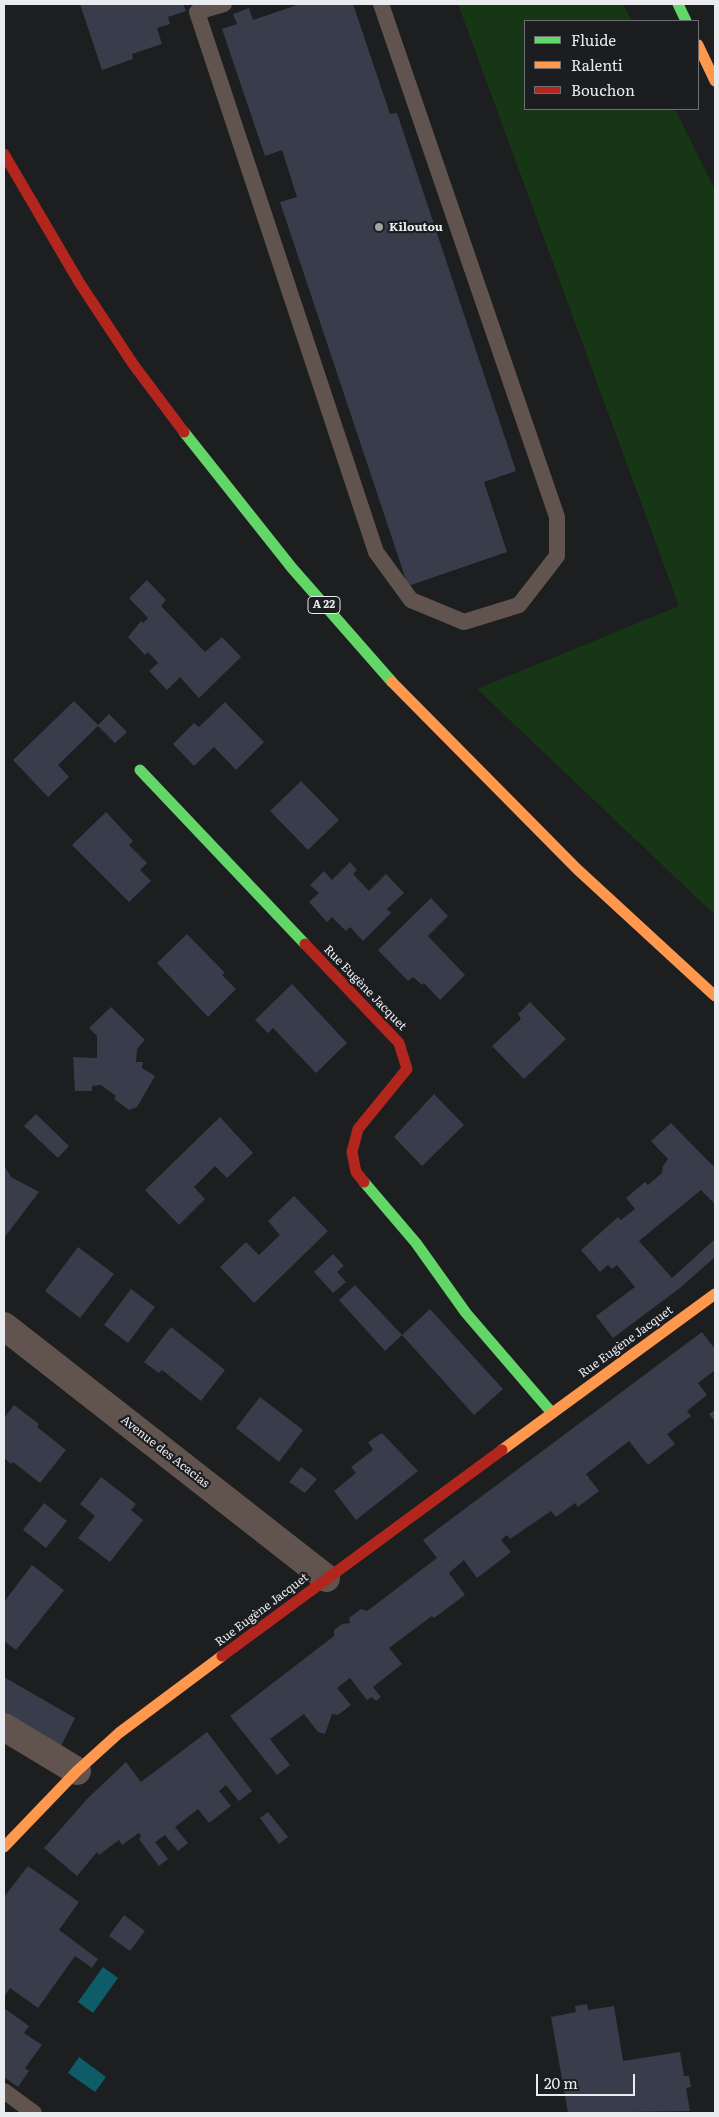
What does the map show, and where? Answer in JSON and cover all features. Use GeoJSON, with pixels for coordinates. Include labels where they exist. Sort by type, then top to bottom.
{"type":"FeatureCollection","features":[{"type":"Feature","properties":{"kind":"main road"},"geometry":{"type":"LineString","coordinates":[[678,4],[686,20]]}},
{"type":"Feature","properties":{"kind":"main road"},"geometry":{"type":"LineString","coordinates":[[699,47],[715,81]]}},
{"type":"Feature","properties":{"kind":"main road","name":"A 22"},"geometry":{"type":"LineString","coordinates":[[4,154],[69,265],[134,364],[211,468],[292,568],[374,663],[456,748],[584,875],[715,996]]}},
{"type":"Feature","properties":{"kind":"main road","name":"Rue Eugène Jacquet"},"geometry":{"type":"LineString","coordinates":[[140,770],[399,1043],[407,1069],[358,1129],[352,1152],[356,1172],[416,1243],[466,1313],[552,1413]]}},
{"type":"Feature","properties":{"kind":"main road","name":"Rue Eugène Jacquet"},"geometry":{"type":"LineString","coordinates":[[4,1847],[77,1771],[119,1733],[326,1578],[715,1294]]}},
{"type":"Feature","properties":{"kind":"street","name":"Avenue des Acacias"},"geometry":{"type":"LineString","coordinates":[[4,1326],[326,1578]]}},
{"type":"Feature","properties":{"kind":"street"},"geometry":{"type":"LineString","coordinates":[[4,1727],[77,1771]]}},
{"type":"Feature","properties":{"kind":"lane"},"geometry":{"type":"LineString","coordinates":[[224,4],[197,12],[376,552],[411,600],[464,622],[519,605],[557,556],[557,517],[381,4]]}},
{"type":"Feature","properties":{"kind":"lane"},"geometry":{"type":"LineString","coordinates":[[4,2091],[34,2113]]}},
{"type":"Feature","properties":{"kind":"green space"},"geometry":{"type":"Polygon","coordinates":[[[458,4],[623,4],[631,20],[524,20],[524,110],[675,110],[715,190],[715,915],[477,689],[679,606],[458,4]]]}},
{"type":"Feature","properties":{"kind":"water"},"geometry":{"type":"Polygon","coordinates":[[[103,1967],[118,1978],[93,2013],[78,2002],[103,1967]]]}},
{"type":"Feature","properties":{"kind":"water"},"geometry":{"type":"Polygon","coordinates":[[[79,2057],[106,2077],[95,2092],[68,2073],[79,2057]]]}},
{"type":"Feature","properties":{"kind":"building"},"geometry":{"type":"Polygon","coordinates":[[[80,4],[183,4],[186,11],[168,17],[170,24],[157,28],[162,44],[132,54],[133,59],[102,70],[80,4]]]}},
{"type":"Feature","properties":{"kind":"building"},"geometry":{"type":"Polygon","coordinates":[[[300,4],[353,4],[390,114],[397,113],[516,471],[484,482],[507,552],[408,586],[280,202],[297,197],[282,150],[265,156],[222,29],[237,24],[233,14],[249,8],[253,20],[300,4]]]}},
{"type":"Feature","properties":{"kind":"building"},"geometry":{"type":"Polygon","coordinates":[[[147,580],[166,600],[161,606],[205,652],[222,637],[241,657],[199,698],[180,677],[167,690],[149,671],[158,663],[148,652],[145,655],[128,637],[141,621],[143,623],[148,618],[129,598],[147,580]]]}},
{"type":"Feature","properties":{"kind":"building"},"geometry":{"type":"Polygon","coordinates":[[[74,701],[98,725],[109,714],[127,732],[115,743],[98,726],[58,765],[69,777],[48,797],[13,760],[74,701]]]}},
{"type":"Feature","properties":{"kind":"building"},"geometry":{"type":"Polygon","coordinates":[[[225,702],[264,742],[236,770],[214,747],[194,766],[173,744],[194,723],[199,727],[225,702]]]}},
{"type":"Feature","properties":{"kind":"building"},"geometry":{"type":"Polygon","coordinates":[[[301,781],[339,820],[308,850],[270,811],[301,781]]]}},
{"type":"Feature","properties":{"kind":"building"},"geometry":{"type":"Polygon","coordinates":[[[106,812],[133,841],[129,845],[147,863],[140,870],[151,881],[129,902],[72,845],[106,812]]]}},
{"type":"Feature","properties":{"kind":"building"},"geometry":{"type":"Polygon","coordinates":[[[350,862],[357,870],[353,874],[369,891],[386,874],[404,893],[387,909],[391,913],[363,941],[350,927],[346,931],[332,917],[327,922],[309,902],[319,893],[310,885],[324,871],[332,880],[350,862]]]}},
{"type":"Feature","properties":{"kind":"building"},"geometry":{"type":"Polygon","coordinates":[[[431,898],[448,916],[428,936],[465,975],[440,1000],[424,983],[422,985],[413,977],[408,981],[378,950],[431,898]]]}},
{"type":"Feature","properties":{"kind":"building"},"geometry":{"type":"Polygon","coordinates":[[[187,934],[225,973],[222,975],[236,989],[208,1017],[157,963],[187,934]]]}},
{"type":"Feature","properties":{"kind":"building"},"geometry":{"type":"Polygon","coordinates":[[[292,984],[347,1043],[316,1073],[273,1028],[268,1033],[255,1020],[292,984]]]}},
{"type":"Feature","properties":{"kind":"building"},"geometry":{"type":"Polygon","coordinates":[[[530,1002],[566,1039],[524,1079],[492,1046],[521,1019],[518,1014],[530,1002]]]}},
{"type":"Feature","properties":{"kind":"building"},"geometry":{"type":"Polygon","coordinates":[[[111,1007],[145,1040],[137,1049],[136,1062],[143,1062],[142,1068],[155,1076],[137,1107],[129,1110],[114,1099],[116,1096],[101,1085],[92,1086],[92,1091],[75,1091],[73,1057],[97,1058],[97,1036],[89,1028],[111,1007]]]}},
{"type":"Feature","properties":{"kind":"building"},"geometry":{"type":"Polygon","coordinates":[[[434,1094],[464,1125],[422,1166],[394,1137],[434,1094]]]}},
{"type":"Feature","properties":{"kind":"building"},"geometry":{"type":"Polygon","coordinates":[[[36,1114],[69,1146],[58,1158],[24,1126],[36,1114]]]}},
{"type":"Feature","properties":{"kind":"building"},"geometry":{"type":"Polygon","coordinates":[[[220,1117],[253,1153],[227,1178],[215,1166],[194,1187],[205,1199],[179,1225],[145,1190],[220,1117]]]}},
{"type":"Feature","properties":{"kind":"building"},"geometry":{"type":"Polygon","coordinates":[[[671,1123],[715,1168],[715,1204],[701,1190],[639,1241],[672,1278],[715,1239],[715,1257],[680,1288],[613,1338],[596,1316],[635,1287],[617,1265],[612,1269],[608,1265],[600,1272],[581,1250],[618,1217],[621,1220],[635,1209],[626,1198],[645,1182],[648,1185],[662,1173],[663,1166],[668,1159],[651,1141],[671,1123]]]}},
{"type":"Feature","properties":{"kind":"building"},"geometry":{"type":"Polygon","coordinates":[[[4,1165],[11,1177],[39,1192],[4,1238],[4,1165]]]}},
{"type":"Feature","properties":{"kind":"building"},"geometry":{"type":"Polygon","coordinates":[[[294,1196],[328,1231],[254,1303],[220,1267],[246,1242],[259,1255],[280,1235],[268,1221],[294,1196]]]}},
{"type":"Feature","properties":{"kind":"building"},"geometry":{"type":"Polygon","coordinates":[[[78,1247],[114,1274],[80,1318],[45,1291],[78,1247]]]}},
{"type":"Feature","properties":{"kind":"building"},"geometry":{"type":"Polygon","coordinates":[[[333,1254],[344,1266],[337,1272],[346,1282],[333,1293],[314,1272],[333,1254]]]}},
{"type":"Feature","properties":{"kind":"building"},"geometry":{"type":"Polygon","coordinates":[[[355,1285],[402,1335],[385,1351],[339,1300],[355,1285]]]}},
{"type":"Feature","properties":{"kind":"building"},"geometry":{"type":"Polygon","coordinates":[[[131,1289],[155,1307],[128,1343],[104,1325],[131,1289]]]}},
{"type":"Feature","properties":{"kind":"building"},"geometry":{"type":"Polygon","coordinates":[[[430,1309],[503,1389],[474,1415],[402,1335],[430,1309]]]}},
{"type":"Feature","properties":{"kind":"building"},"geometry":{"type":"Polygon","coordinates":[[[171,1327],[225,1370],[201,1401],[162,1370],[159,1373],[144,1362],[171,1327]]]}},
{"type":"Feature","properties":{"kind":"building"},"geometry":{"type":"Polygon","coordinates":[[[702,1332],[715,1349],[715,1370],[698,1383],[707,1395],[687,1411],[691,1416],[667,1434],[675,1444],[648,1465],[629,1441],[586,1474],[599,1491],[578,1507],[575,1503],[556,1517],[551,1511],[510,1539],[507,1535],[501,1540],[511,1552],[477,1578],[464,1560],[449,1573],[465,1595],[434,1618],[432,1616],[389,1648],[402,1664],[373,1687],[381,1697],[376,1701],[372,1697],[367,1700],[350,1678],[337,1688],[351,1705],[338,1715],[332,1714],[325,1734],[318,1732],[304,1714],[270,1739],[290,1765],[277,1775],[230,1716],[334,1636],[334,1630],[342,1624],[350,1623],[349,1618],[361,1609],[367,1611],[437,1558],[423,1540],[702,1332]]]}},
{"type":"Feature","properties":{"kind":"building"},"geometry":{"type":"Polygon","coordinates":[[[260,1397],[303,1430],[279,1462],[236,1428],[260,1397]]]}},
{"type":"Feature","properties":{"kind":"building"},"geometry":{"type":"Polygon","coordinates":[[[14,1405],[39,1424],[37,1427],[66,1450],[40,1483],[13,1462],[11,1464],[4,1458],[4,1418],[14,1405]]]}},
{"type":"Feature","properties":{"kind":"building"},"geometry":{"type":"Polygon","coordinates":[[[715,1410],[715,1422],[709,1414],[715,1410]]]}},
{"type":"Feature","properties":{"kind":"building"},"geometry":{"type":"Polygon","coordinates":[[[382,1433],[418,1471],[356,1520],[334,1491],[356,1473],[351,1467],[373,1450],[368,1442],[382,1433]]]}},
{"type":"Feature","properties":{"kind":"building"},"geometry":{"type":"Polygon","coordinates":[[[301,1467],[317,1479],[305,1493],[289,1482],[301,1467]]]}},
{"type":"Feature","properties":{"kind":"building"},"geometry":{"type":"Polygon","coordinates":[[[101,1477],[136,1504],[131,1510],[143,1520],[110,1562],[78,1538],[95,1516],[80,1504],[101,1477]]]}},
{"type":"Feature","properties":{"kind":"building"},"geometry":{"type":"Polygon","coordinates":[[[44,1503],[67,1521],[46,1548],[23,1530],[44,1503]]]}},
{"type":"Feature","properties":{"kind":"building"},"geometry":{"type":"Polygon","coordinates":[[[32,1565],[64,1590],[16,1650],[4,1641],[4,1602],[32,1565]]]}},
{"type":"Feature","properties":{"kind":"building"},"geometry":{"type":"Polygon","coordinates":[[[4,1677],[75,1718],[60,1748],[4,1713],[4,1677]]]}},
{"type":"Feature","properties":{"kind":"building"},"geometry":{"type":"Polygon","coordinates":[[[207,1732],[252,1791],[239,1801],[226,1785],[219,1791],[231,1806],[209,1823],[198,1809],[175,1827],[188,1843],[178,1851],[165,1835],[155,1842],[168,1859],[159,1866],[139,1839],[141,1836],[139,1833],[122,1845],[119,1840],[99,1855],[97,1852],[77,1876],[44,1848],[87,1799],[126,1762],[141,1782],[207,1732]]]}},
{"type":"Feature","properties":{"kind":"building"},"geometry":{"type":"Polygon","coordinates":[[[268,1812],[288,1837],[279,1844],[260,1818],[268,1812]]]}},
{"type":"Feature","properties":{"kind":"building"},"geometry":{"type":"Polygon","coordinates":[[[28,1866],[79,1902],[59,1930],[98,1959],[92,1968],[75,1956],[38,2008],[10,1988],[4,1997],[4,1897],[28,1866]]]}},
{"type":"Feature","properties":{"kind":"building"},"geometry":{"type":"Polygon","coordinates":[[[124,1915],[145,1931],[130,1951],[109,1936],[124,1915]]]}},
{"type":"Feature","properties":{"kind":"building"},"geometry":{"type":"Polygon","coordinates":[[[587,2004],[588,2010],[614,2006],[623,2061],[680,2052],[684,2076],[689,2076],[691,2087],[686,2088],[690,2111],[568,2113],[551,2017],[576,2012],[575,2006],[587,2004]]]}},
{"type":"Feature","properties":{"kind":"building"},"geometry":{"type":"Polygon","coordinates":[[[4,2008],[29,2026],[24,2033],[42,2045],[25,2068],[29,2071],[18,2087],[4,2077],[4,2008]]]}},
{"type":"Feature","properties":{"kind":"traffic: fast"},"geometry":{"type":"LineString","coordinates":[[678,4],[686,20]]}},
{"type":"Feature","properties":{"kind":"traffic: fast"},"geometry":{"type":"LineString","coordinates":[[184,432],[292,568],[392,682]]}},
{"type":"Feature","properties":{"kind":"traffic: fast"},"geometry":{"type":"LineString","coordinates":[[140,770],[305,944]]}},
{"type":"Feature","properties":{"kind":"traffic: fast"},"geometry":{"type":"LineString","coordinates":[[364,1182],[416,1243],[466,1313],[552,1413]]}},
{"type":"Feature","properties":{"kind":"traffic: slow"},"geometry":{"type":"LineString","coordinates":[[699,47],[715,81]]}},
{"type":"Feature","properties":{"kind":"traffic: slow"},"geometry":{"type":"LineString","coordinates":[[392,682],[577,869],[715,996]]}},
{"type":"Feature","properties":{"kind":"traffic: slow"},"geometry":{"type":"LineString","coordinates":[[502,1450],[715,1294]]}},
{"type":"Feature","properties":{"kind":"traffic: slow"},"geometry":{"type":"LineString","coordinates":[[4,1847],[77,1771],[119,1733],[222,1656]]}},
{"type":"Feature","properties":{"kind":"traffic: jam"},"geometry":{"type":"LineString","coordinates":[[4,154],[79,282],[133,364],[184,432]]}},
{"type":"Feature","properties":{"kind":"traffic: jam"},"geometry":{"type":"LineString","coordinates":[[305,944],[399,1043],[407,1069],[358,1129],[352,1152],[356,1172],[364,1182]]}},
{"type":"Feature","properties":{"kind":"traffic: jam"},"geometry":{"type":"LineString","coordinates":[[222,1656],[502,1450]]}},
{"type":"Feature","properties":{"kind":"place","name":"Kiloutou"},"geometry":{"type":"Point","coordinates":[379,227]}}]}
